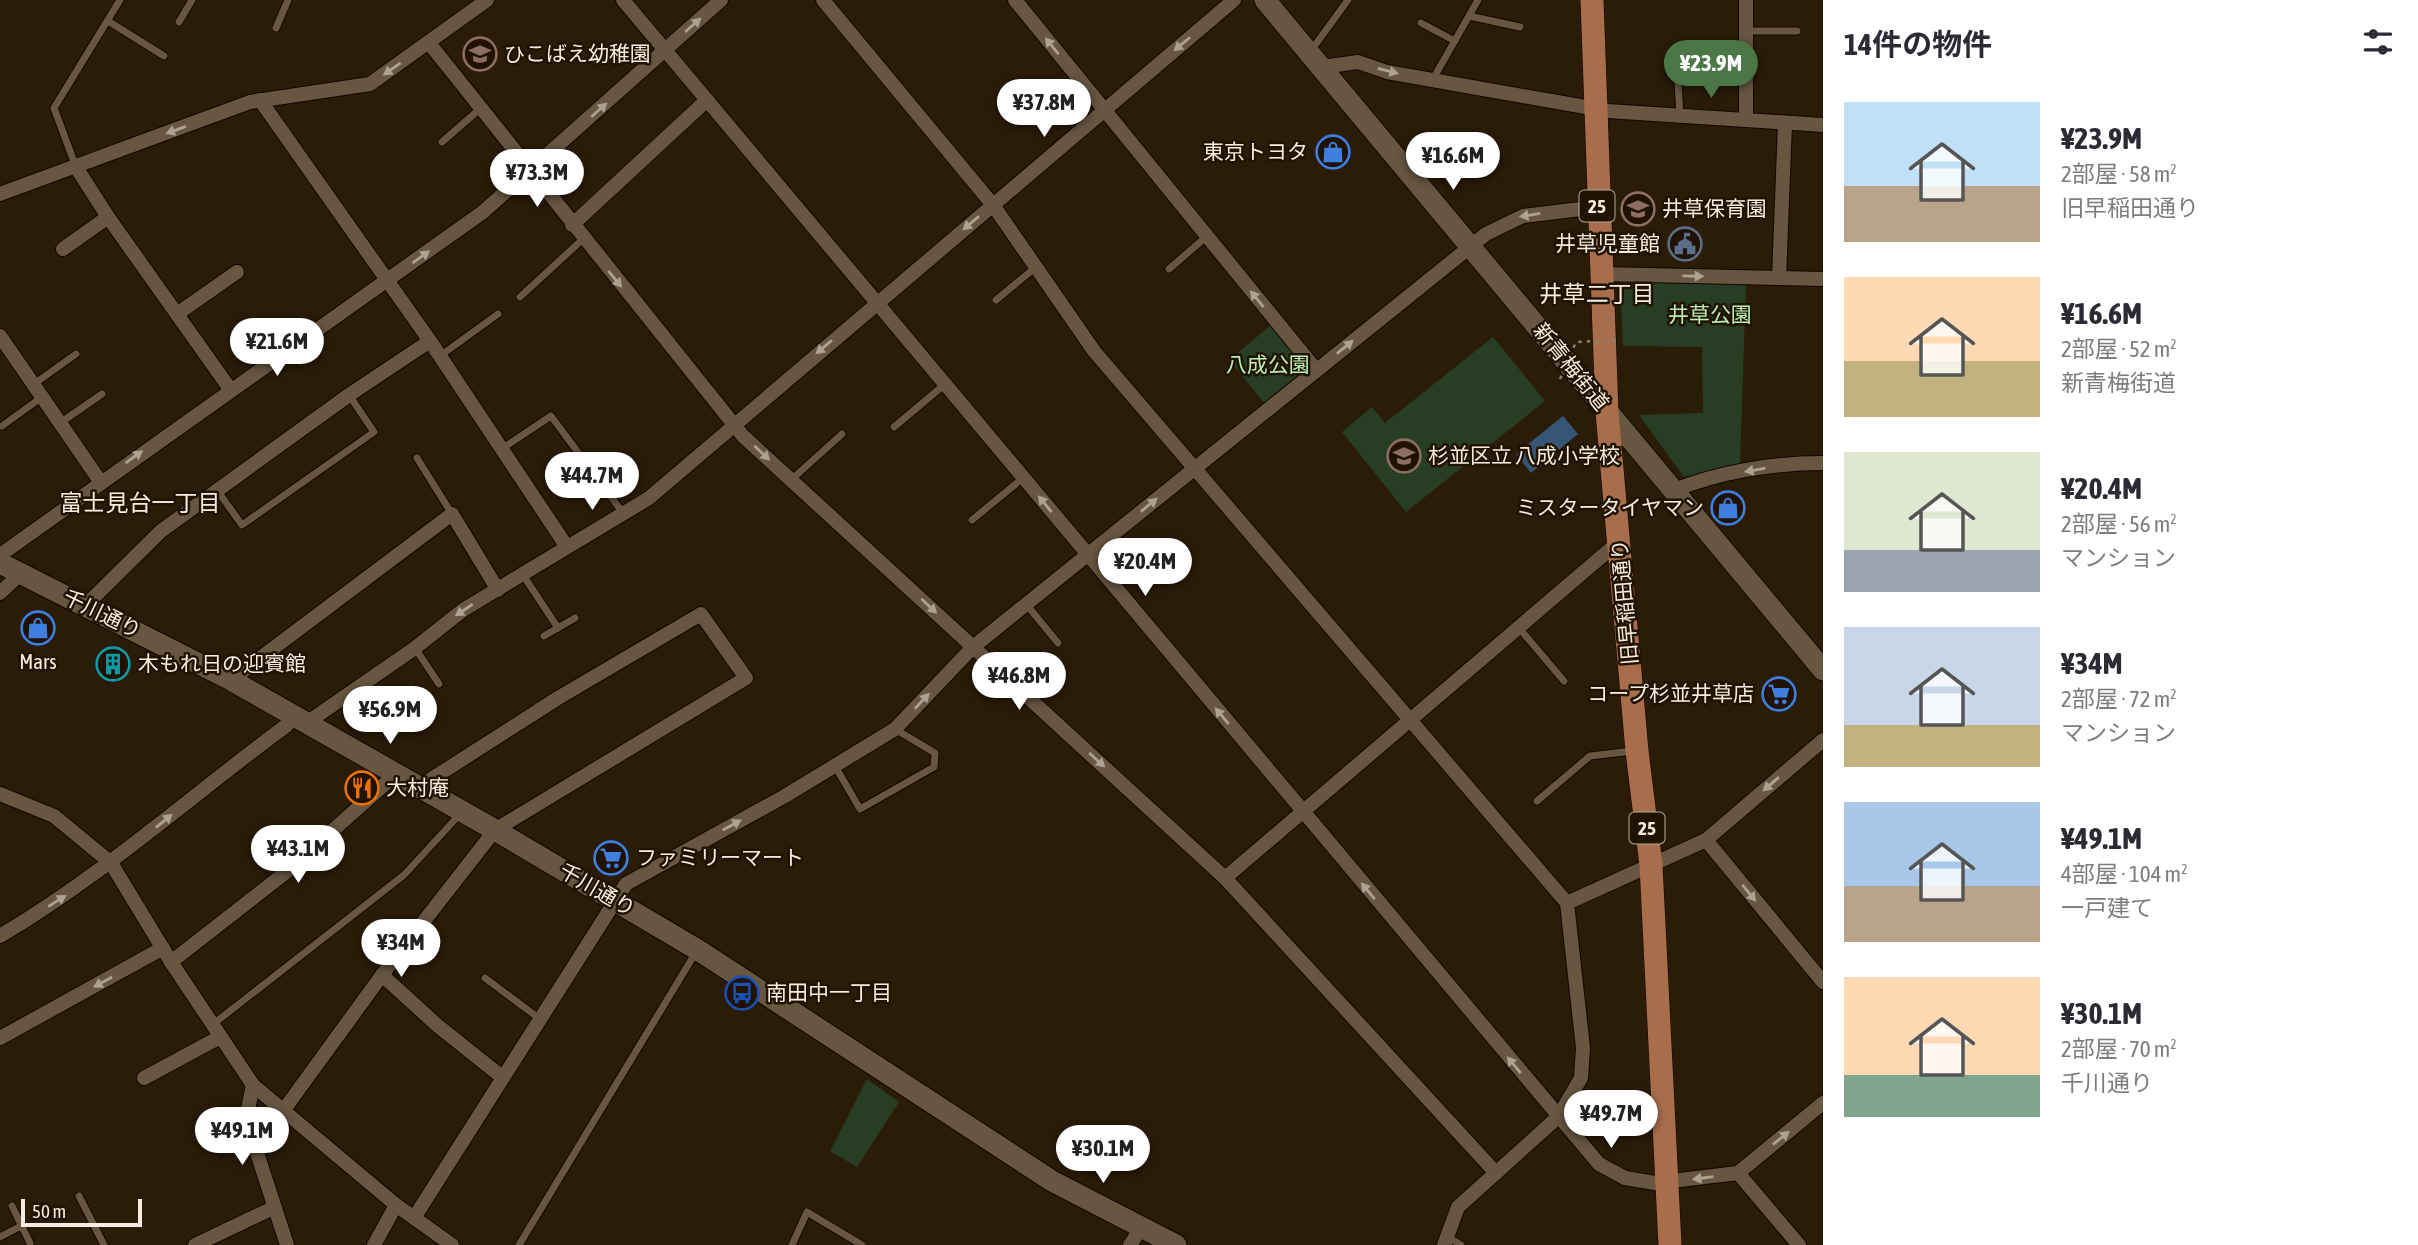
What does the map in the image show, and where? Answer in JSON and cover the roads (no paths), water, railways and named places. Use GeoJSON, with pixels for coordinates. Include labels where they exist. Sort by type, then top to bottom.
{"type":"FeatureCollection","features":[{"type":"Feature","properties":{"kind":"main road","name":"新青梅街道"},"geometry":{"type":"LineString","coordinates":[[1265,0],[1823,670]]}},
{"type":"Feature","properties":{"kind":"main road","name":"旧早稲田通り"},"geometry":{"type":"LineString","coordinates":[[1592,0],[1597,110],[1597,207],[1607,412],[1621,540],[1637,751],[1651,865],[1670,1245]]}},
{"type":"Feature","properties":{"kind":"main road","name":"千川通り"},"geometry":{"type":"LineString","coordinates":[[0,563],[19,575],[86,605],[232,680],[495,830],[698,950],[976,1135],[1136,1236],[1177,1245]]}},
{"type":"Feature","properties":{"kind":"street"},"geometry":{"type":"LineString","coordinates":[[0,194],[260,100],[370,84],[488,0]]}},
{"type":"Feature","properties":{"kind":"street"},"geometry":{"type":"LineString","coordinates":[[623,0],[1302,813],[1600,1164],[1635,1182],[1667,1183],[1738,1173],[1823,1103]]}},
{"type":"Feature","properties":{"kind":"street"},"geometry":{"type":"LineString","coordinates":[[0,555],[100,481],[483,212],[721,0]]}},
{"type":"Feature","properties":{"kind":"street"},"geometry":{"type":"LineString","coordinates":[[823,0],[993,205],[1038,266],[1094,351],[1193,470],[1411,718],[1567,903],[1583,1048],[1581,1078],[1558,1117],[1458,1207],[1446,1241]]}},
{"type":"Feature","properties":{"kind":"street"},"geometry":{"type":"LineString","coordinates":[[1015,0],[1316,370]]}},
{"type":"Feature","properties":{"kind":"street"},"geometry":{"type":"LineString","coordinates":[[0,936],[65,897],[287,725],[302,719],[415,648],[463,610],[649,498],[1234,0]]}},
{"type":"Feature","properties":{"kind":"street"},"geometry":{"type":"LineString","coordinates":[[1746,0],[1746,120]]}},
{"type":"Feature","properties":{"kind":"street"},"geometry":{"type":"LineString","coordinates":[[429,43],[733,425],[1225,877],[1496,1173]]}},
{"type":"Feature","properties":{"kind":"street"},"geometry":{"type":"LineString","coordinates":[[1316,60],[1358,62],[1387,72],[1597,110],[1823,125]]}},
{"type":"Feature","properties":{"kind":"street"},"geometry":{"type":"LineString","coordinates":[[260,100],[430,341],[567,547]]}},
{"type":"Feature","properties":{"kind":"street"},"geometry":{"type":"LineString","coordinates":[[572,225],[707,100]]}},
{"type":"Feature","properties":{"kind":"street"},"geometry":{"type":"LineString","coordinates":[[1779,278],[1785,123]]}},
{"type":"Feature","properties":{"kind":"street"},"geometry":{"type":"LineString","coordinates":[[76,167],[108,217],[230,389]]}},
{"type":"Feature","properties":{"kind":"street"},"geometry":{"type":"LineString","coordinates":[[414,1218],[626,884],[835,766],[895,729],[973,647],[1501,224],[1523,216],[1597,207]]}},
{"type":"Feature","properties":{"kind":"street"},"geometry":{"type":"LineString","coordinates":[[62,249],[108,217]]}},
{"type":"Feature","properties":{"kind":"street"},"geometry":{"type":"LineString","coordinates":[[177,314],[237,272]]}},
{"type":"Feature","properties":{"kind":"street"},"geometry":{"type":"LineString","coordinates":[[1601,274],[1823,279]]}},
{"type":"Feature","properties":{"kind":"street"},"geometry":{"type":"LineString","coordinates":[[0,336],[100,481]]}},
{"type":"Feature","properties":{"kind":"street"},"geometry":{"type":"LineString","coordinates":[[86,605],[161,531],[349,395],[430,341]]}},
{"type":"Feature","properties":{"kind":"street"},"geometry":{"type":"LineString","coordinates":[[1672,491],[1693,482],[1793,463],[1823,463]]}},
{"type":"Feature","properties":{"kind":"street"},"geometry":{"type":"LineString","coordinates":[[232,680],[452,514],[498,590]]}},
{"type":"Feature","properties":{"kind":"street"},"geometry":{"type":"LineString","coordinates":[[1225,877],[1621,540]]}},
{"type":"Feature","properties":{"kind":"street"},"geometry":{"type":"LineString","coordinates":[[0,593],[19,575]]}},
{"type":"Feature","properties":{"kind":"street"},"geometry":{"type":"LineString","coordinates":[[283,1111],[382,975],[495,830],[746,678],[701,614],[558,698],[419,787]]}},
{"type":"Feature","properties":{"kind":"street"},"geometry":{"type":"LineString","coordinates":[[1567,903],[1706,840],[1823,740]]}},
{"type":"Feature","properties":{"kind":"street"},"geometry":{"type":"LineString","coordinates":[[171,962],[285,873],[396,774]]}},
{"type":"Feature","properties":{"kind":"street"},"geometry":{"type":"LineString","coordinates":[[0,794],[54,816],[111,863],[171,962],[253,1085],[396,1205],[452,1245]]}},
{"type":"Feature","properties":{"kind":"street"},"geometry":{"type":"LineString","coordinates":[[1706,840],[1823,982]]}},
{"type":"Feature","properties":{"kind":"street"},"geometry":{"type":"LineString","coordinates":[[0,1038],[163,948]]}},
{"type":"Feature","properties":{"kind":"street"},"geometry":{"type":"LineString","coordinates":[[382,975],[438,1026],[502,1076]]}},
{"type":"Feature","properties":{"kind":"street"},"geometry":{"type":"LineString","coordinates":[[144,1078],[216,1031]]}},
{"type":"Feature","properties":{"kind":"street"},"geometry":{"type":"LineString","coordinates":[[253,1085],[246,1119],[287,1245]]}},
{"type":"Feature","properties":{"kind":"street"},"geometry":{"type":"LineString","coordinates":[[1738,1173],[1799,1245]]}},
{"type":"Feature","properties":{"kind":"street"},"geometry":{"type":"LineString","coordinates":[[374,1245],[396,1205]]}},
{"type":"Feature","properties":{"kind":"street"},"geometry":{"type":"LineString","coordinates":[[195,1245],[273,1208]]}},
{"type":"Feature","properties":{"kind":"lane"},"geometry":{"type":"LineString","coordinates":[[76,167],[54,108],[120,0]]}},
{"type":"Feature","properties":{"kind":"lane"},"geometry":{"type":"LineString","coordinates":[[179,22],[192,0]]}},
{"type":"Feature","properties":{"kind":"lane"},"geometry":{"type":"LineString","coordinates":[[276,28],[288,0]]}},
{"type":"Feature","properties":{"kind":"lane"},"geometry":{"type":"LineString","coordinates":[[1316,60],[1349,0]]}},
{"type":"Feature","properties":{"kind":"lane"},"geometry":{"type":"LineString","coordinates":[[1433,79],[1478,0]]}},
{"type":"Feature","properties":{"kind":"lane"},"geometry":{"type":"LineString","coordinates":[[1469,16],[1520,27]]}},
{"type":"Feature","properties":{"kind":"lane"},"geometry":{"type":"LineString","coordinates":[[108,21],[164,56]]}},
{"type":"Feature","properties":{"kind":"lane"},"geometry":{"type":"LineString","coordinates":[[1421,23],[1455,41]]}},
{"type":"Feature","properties":{"kind":"lane"},"geometry":{"type":"LineString","coordinates":[[1746,31],[1797,31]]}},
{"type":"Feature","properties":{"kind":"lane"},"geometry":{"type":"LineString","coordinates":[[1676,51],[1680,115]]}},
{"type":"Feature","properties":{"kind":"lane"},"geometry":{"type":"LineString","coordinates":[[442,142],[481,108]]}},
{"type":"Feature","properties":{"kind":"lane"},"geometry":{"type":"LineString","coordinates":[[1169,269],[1206,237]]}},
{"type":"Feature","properties":{"kind":"lane"},"geometry":{"type":"LineString","coordinates":[[520,297],[583,239]]}},
{"type":"Feature","properties":{"kind":"lane"},"geometry":{"type":"LineString","coordinates":[[996,300],[1038,266]]}},
{"type":"Feature","properties":{"kind":"lane"},"geometry":{"type":"LineString","coordinates":[[440,356],[498,314]]}},
{"type":"Feature","properties":{"kind":"lane"},"geometry":{"type":"LineString","coordinates":[[33,384],[76,354]]}},
{"type":"Feature","properties":{"kind":"lane"},"geometry":{"type":"LineString","coordinates":[[894,427],[944,385]]}},
{"type":"Feature","properties":{"kind":"lane"},"geometry":{"type":"LineString","coordinates":[[60,423],[102,394]]}},
{"type":"Feature","properties":{"kind":"lane"},"geometry":{"type":"LineString","coordinates":[[217,490],[242,525],[374,432],[349,395]]}},
{"type":"Feature","properties":{"kind":"lane"},"geometry":{"type":"LineString","coordinates":[[2,426],[42,397]]}},
{"type":"Feature","properties":{"kind":"lane"},"geometry":{"type":"LineString","coordinates":[[503,448],[551,416],[624,513]]}},
{"type":"Feature","properties":{"kind":"lane"},"geometry":{"type":"LineString","coordinates":[[791,480],[842,434]]}},
{"type":"Feature","properties":{"kind":"lane"},"geometry":{"type":"LineString","coordinates":[[417,458],[452,514]]}},
{"type":"Feature","properties":{"kind":"lane"},"geometry":{"type":"LineString","coordinates":[[972,520],[1024,477]]}},
{"type":"Feature","properties":{"kind":"lane"},"geometry":{"type":"LineString","coordinates":[[523,575],[558,628]]}},
{"type":"Feature","properties":{"kind":"lane"},"geometry":{"type":"LineString","coordinates":[[1026,604],[1058,643]]}},
{"type":"Feature","properties":{"kind":"lane"},"geometry":{"type":"LineString","coordinates":[[544,636],[575,618]]}},
{"type":"Feature","properties":{"kind":"lane"},"geometry":{"type":"LineString","coordinates":[[1519,628],[1564,681]]}},
{"type":"Feature","properties":{"kind":"lane"},"geometry":{"type":"LineString","coordinates":[[415,648],[439,684]]}},
{"type":"Feature","properties":{"kind":"lane"},"geometry":{"type":"LineString","coordinates":[[835,766],[860,809],[934,767],[935,753],[895,729]]}},
{"type":"Feature","properties":{"kind":"lane"},"geometry":{"type":"LineString","coordinates":[[1537,801],[1590,756],[1637,751]]}},
{"type":"Feature","properties":{"kind":"lane"},"geometry":{"type":"LineString","coordinates":[[216,1031],[404,875],[462,811]]}},
{"type":"Feature","properties":{"kind":"lane"},"geometry":{"type":"LineString","coordinates":[[519,1245],[698,950]]}},
{"type":"Feature","properties":{"kind":"lane"},"geometry":{"type":"LineString","coordinates":[[485,978],[540,1019]]}},
{"type":"Feature","properties":{"kind":"lane"},"geometry":{"type":"LineString","coordinates":[[79,1196],[104,1245]]}},
{"type":"Feature","properties":{"kind":"lane"},"geometry":{"type":"LineString","coordinates":[[12,1206],[30,1243]]}},
{"type":"Feature","properties":{"kind":"lane"},"geometry":{"type":"LineString","coordinates":[[792,1245],[807,1212],[862,1245]]}},
{"type":"Feature","properties":{"kind":"lane"},"geometry":{"type":"LineString","coordinates":[[0,1237],[21,1226]]}},
{"type":"Feature","properties":{"kind":"lane"},"geometry":{"type":"LineString","coordinates":[[1446,1241],[1461,1245]]}},
{"type":"Feature","properties":{"kind":"water"},"geometry":{"type":"Polygon","coordinates":[[[1563,416],[1578,434],[1531,473],[1516,454],[1563,416]]]}},
{"type":"Feature","properties":{"kind":"place","name":"ひこばえ幼稚園"},"geometry":{"type":"Point","coordinates":[480,54]}},
{"type":"Feature","properties":{"kind":"place","name":"東京トヨタ"},"geometry":{"type":"Point","coordinates":[1333,152]}},
{"type":"Feature","properties":{"kind":"place","name":"井草保育園"},"geometry":{"type":"Point","coordinates":[1638,209]}},
{"type":"Feature","properties":{"kind":"place","name":"井草児童館"},"geometry":{"type":"Point","coordinates":[1685,244]}},
{"type":"Feature","properties":{"kind":"place","name":"杉並区立 八成小学校"},"geometry":{"type":"Point","coordinates":[1404,456]}},
{"type":"Feature","properties":{"kind":"place","name":"ミスタータイヤマン"},"geometry":{"type":"Point","coordinates":[1728,508]}},
{"type":"Feature","properties":{"kind":"place","name":"Mars"},"geometry":{"type":"Point","coordinates":[38,628]}},
{"type":"Feature","properties":{"kind":"place","name":"木もれ日の迎賓館"},"geometry":{"type":"Point","coordinates":[113,664]}},
{"type":"Feature","properties":{"kind":"place","name":"コープ杉並井草店"},"geometry":{"type":"Point","coordinates":[1779,694]}},
{"type":"Feature","properties":{"kind":"place","name":"大村庵"},"geometry":{"type":"Point","coordinates":[362,788]}},
{"type":"Feature","properties":{"kind":"place","name":"ファミリーマート"},"geometry":{"type":"Point","coordinates":[611,858]}},
{"type":"Feature","properties":{"kind":"place","name":"南田中一丁目"},"geometry":{"type":"Point","coordinates":[742,993]}},
{"type":"Feature","properties":{"kind":"district","name":"井草二丁目"},"geometry":{"type":"Point","coordinates":[1597,294]}},
{"type":"Feature","properties":{"kind":"district","name":"富士見台一丁目"},"geometry":{"type":"Point","coordinates":[140,503]}},
{"type":"Feature","properties":{"kind":"park label","name":"井草公園"},"geometry":{"type":"Point","coordinates":[1710,315]}},
{"type":"Feature","properties":{"kind":"park label","name":"八成公園"},"geometry":{"type":"Point","coordinates":[1268,365]}}]}
